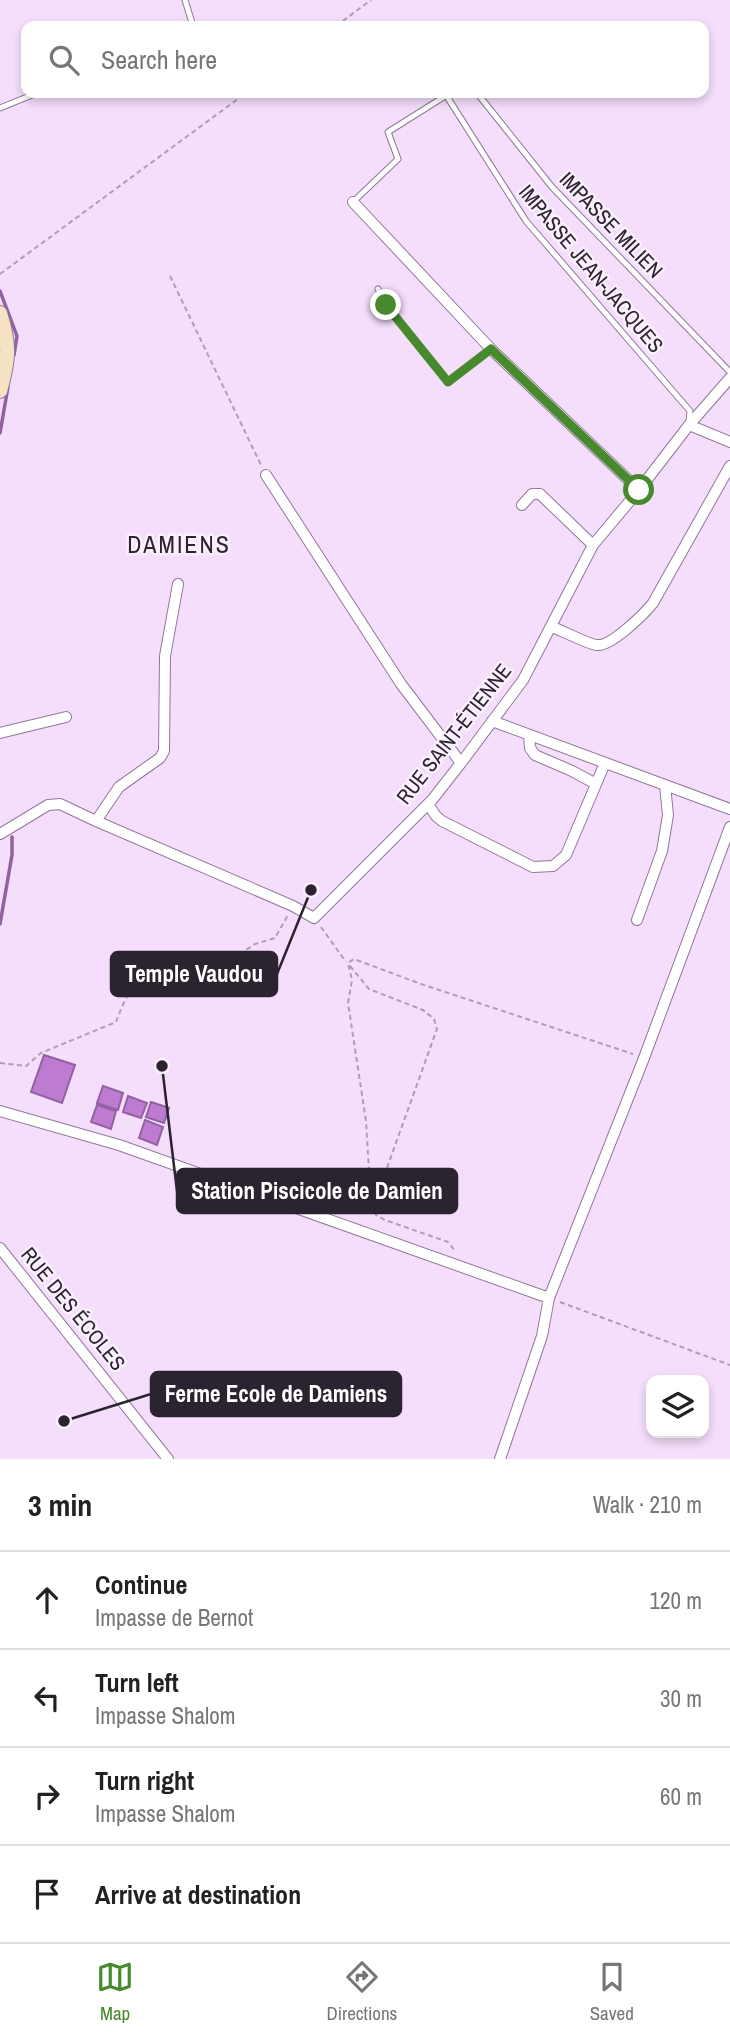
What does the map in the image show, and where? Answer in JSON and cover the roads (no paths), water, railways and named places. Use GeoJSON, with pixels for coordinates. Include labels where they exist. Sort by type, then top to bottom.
{"type":"FeatureCollection","features":[{"type":"Feature","properties":{"kind":"street"},"geometry":{"type":"LineString","coordinates":[[353,202],[491,349],[639,490]]}},
{"type":"Feature","properties":{"kind":"street"},"geometry":{"type":"LineString","coordinates":[[0,313],[7,335],[8,359],[0,391]]}},
{"type":"Feature","properties":{"kind":"street","name":"RUE SAINT-ÉTIENNE"},"geometry":{"type":"LineString","coordinates":[[96,821],[293,906],[314,918],[428,804],[461,763],[523,680],[593,545],[730,378]]}},
{"type":"Feature","properties":{"kind":"street"},"geometry":{"type":"LineString","coordinates":[[689,425],[730,442]]}},
{"type":"Feature","properties":{"kind":"street"},"geometry":{"type":"LineString","coordinates":[[552,627],[597,646],[614,639],[646,612],[730,466]]}},
{"type":"Feature","properties":{"kind":"street"},"geometry":{"type":"LineString","coordinates":[[266,475],[401,684],[461,763]]}},
{"type":"Feature","properties":{"kind":"street"},"geometry":{"type":"LineString","coordinates":[[522,505],[532,494],[540,494],[593,545]]}},
{"type":"Feature","properties":{"kind":"street"},"geometry":{"type":"LineString","coordinates":[[0,834],[55,803],[96,821],[119,787],[160,758],[164,751],[165,656],[178,584]]}},
{"type":"Feature","properties":{"kind":"street"},"geometry":{"type":"LineString","coordinates":[[0,733],[65,717]]}},
{"type":"Feature","properties":{"kind":"street"},"geometry":{"type":"LineString","coordinates":[[492,721],[730,809]]}},
{"type":"Feature","properties":{"kind":"street"},"geometry":{"type":"LineString","coordinates":[[529,735],[530,748],[535,755],[596,784]]}},
{"type":"Feature","properties":{"kind":"street"},"geometry":{"type":"LineString","coordinates":[[428,804],[436,816],[451,825],[533,867],[553,866],[566,855],[605,763]]}},
{"type":"Feature","properties":{"kind":"street"},"geometry":{"type":"LineString","coordinates":[[637,920],[662,851],[668,815],[665,785]]}},
{"type":"Feature","properties":{"kind":"street"},"geometry":{"type":"LineString","coordinates":[[500,1459],[542,1336],[549,1298],[644,1058],[730,827]]}},
{"type":"Feature","properties":{"kind":"street"},"geometry":{"type":"LineString","coordinates":[[0,1111],[119,1145],[549,1298]]}},
{"type":"Feature","properties":{"kind":"street","name":"RUE DES ÉCOLES"},"geometry":{"type":"LineString","coordinates":[[0,1248],[168,1459]]}},
{"type":"Feature","properties":{"kind":"lane"},"geometry":{"type":"LineString","coordinates":[[186,0],[192,21]]}},
{"type":"Feature","properties":{"kind":"lane"},"geometry":{"type":"LineString","coordinates":[[0,108],[25,98]]}},
{"type":"Feature","properties":{"kind":"lane"},"geometry":{"type":"LineString","coordinates":[[353,202],[398,159],[388,132],[442,98]]}},
{"type":"Feature","properties":{"kind":"lane","name":"IMPASSE JEAN-JACQUES"},"geometry":{"type":"LineString","coordinates":[[450,98],[526,221],[690,411],[689,425]]}},
{"type":"Feature","properties":{"kind":"lane","name":"IMPASSE MILIEN"},"geometry":{"type":"LineString","coordinates":[[481,98],[552,187],[730,372]]}},
{"type":"Feature","properties":{"kind":"lane"},"geometry":{"type":"LineString","coordinates":[[378,289],[386,305],[448,382],[491,349]]}},
{"type":"Feature","properties":{"kind":"waterway"},"geometry":{"type":"LineString","coordinates":[[0,291],[17,336],[14,355]]}},
{"type":"Feature","properties":{"kind":"waterway"},"geometry":{"type":"LineString","coordinates":[[0,433],[8,387]]}},
{"type":"Feature","properties":{"kind":"waterway"},"geometry":{"type":"LineString","coordinates":[[0,924],[12,855],[12,837]]}},
{"type":"Feature","properties":{"kind":"place","name":"Temple Vaudou"},"geometry":{"type":"Point","coordinates":[311,890]}},
{"type":"Feature","properties":{"kind":"place","name":"Station Piscicole de Damien"},"geometry":{"type":"Point","coordinates":[162,1066]}},
{"type":"Feature","properties":{"kind":"place","name":"Ferme Ecole de Damiens"},"geometry":{"type":"Point","coordinates":[64,1421]}},
{"type":"Feature","properties":{"kind":"district","name":"DAMIENS"},"geometry":{"type":"Point","coordinates":[179,545]}}]}
